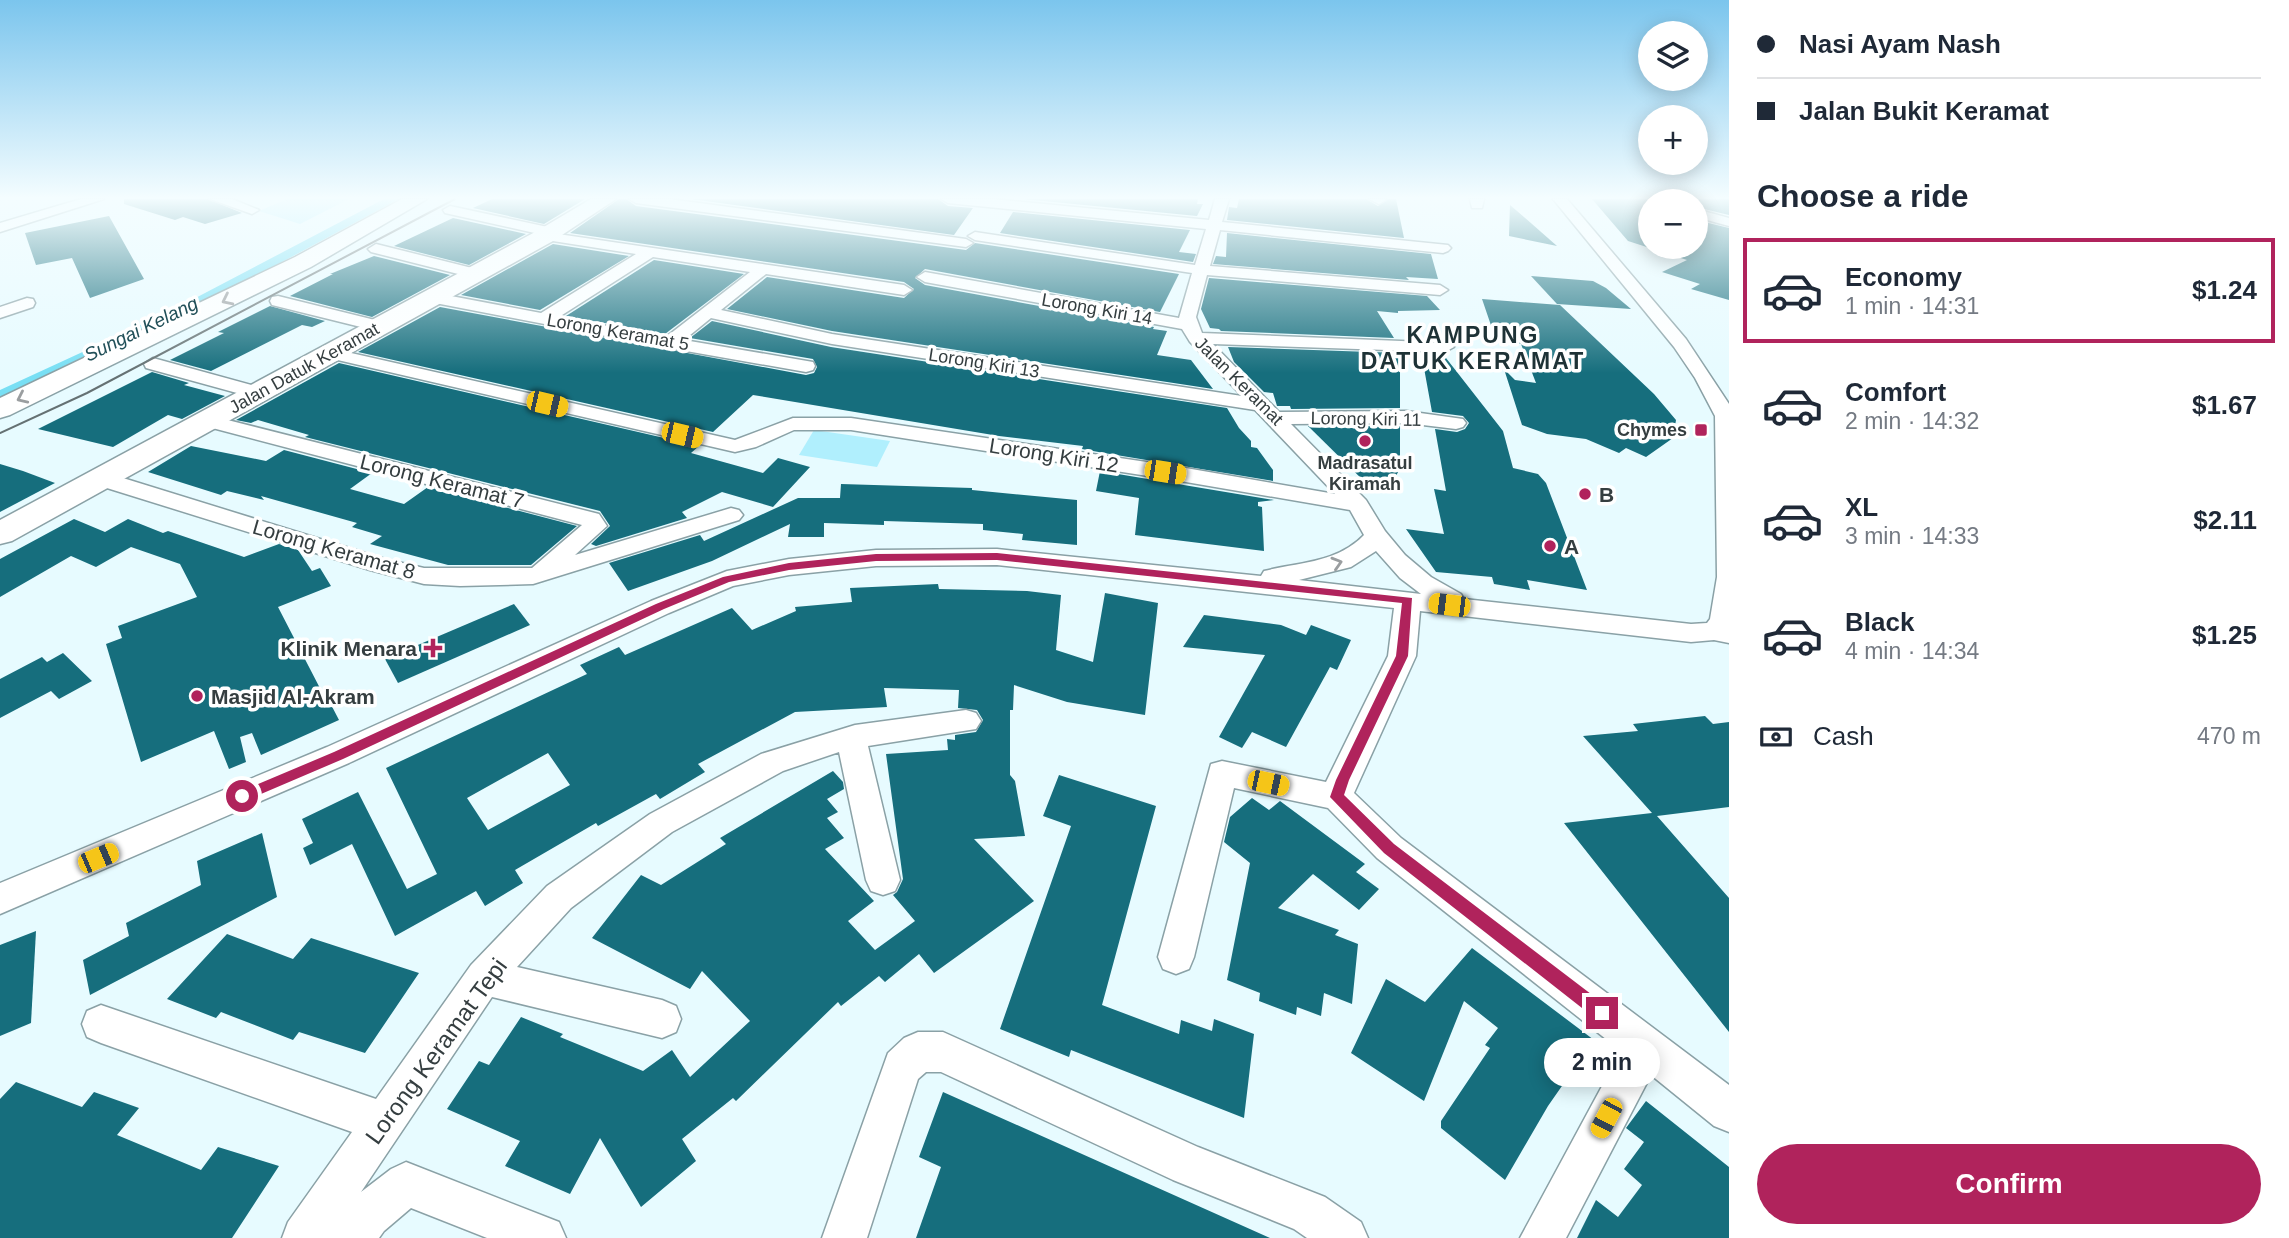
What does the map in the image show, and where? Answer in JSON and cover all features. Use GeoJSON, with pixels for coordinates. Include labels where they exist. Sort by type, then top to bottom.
{"type":"FeatureCollection","features":[{"type":"Feature","properties":{"kind":"main road"},"geometry":{"type":"LineString","coordinates":[[0,409],[312,257]]}},
{"type":"Feature","properties":{"kind":"main road","name":"Jalan Datuk Keramat"},"geometry":{"type":"LineString","coordinates":[[0,534],[505,257]]}},
{"type":"Feature","properties":{"kind":"street"},"geometry":{"type":"LineString","coordinates":[[408,257],[474,273]]}},
{"type":"Feature","properties":{"kind":"street"},"geometry":{"type":"LineString","coordinates":[[543,320],[642,257]]}},
{"type":"Feature","properties":{"kind":"street"},"geometry":{"type":"LineString","coordinates":[[682,257],[904,290]]}},
{"type":"Feature","properties":{"kind":"street"},"geometry":{"type":"LineString","coordinates":[[1102,257],[1200,270],[1440,290]]}},
{"type":"Feature","properties":{"kind":"street","name":"Jalan Keramat"},"geometry":{"type":"LineString","coordinates":[[1204,257],[1187,317],[1191,332],[1358,505],[1375,537],[1424,586],[1469,607]]}},
{"type":"Feature","properties":{"kind":"street"},"geometry":{"type":"LineString","coordinates":[[1606,257],[1662,318],[1714,393],[1725,416],[1729,577],[1721,632]]}},
{"type":"Feature","properties":{"kind":"street"},"geometry":{"type":"LineString","coordinates":[[669,343],[763,269]]}},
{"type":"Feature","properties":{"kind":"street","name":"Lorong Kiri 14"},"geometry":{"type":"LineString","coordinates":[[925,277],[1191,332],[1445,347]]}},
{"type":"Feature","properties":{"kind":"street","name":"Lorong Keramat 5"},"geometry":{"type":"LineString","coordinates":[[430,297],[543,320],[806,366]]}},
{"type":"Feature","properties":{"kind":"street"},"geometry":{"type":"LineString","coordinates":[[278,301],[377,327]]}},
{"type":"Feature","properties":{"kind":"street"},"geometry":{"type":"LineString","coordinates":[[0,313],[27,303]]}},
{"type":"Feature","properties":{"kind":"street","name":"Lorong Kiri 13"},"geometry":{"type":"LineString","coordinates":[[709,313],[832,339],[1268,411]]}},
{"type":"Feature","properties":{"kind":"street","name":"Lorong Kiri 12"},"geometry":{"type":"LineString","coordinates":[[329,353],[735,446],[752,443],[783,427],[803,422],[851,424],[1180,474],[1358,505]]}},
{"type":"Feature","properties":{"kind":"street"},"geometry":{"type":"LineString","coordinates":[[153,364],[258,393]]}},
{"type":"Feature","properties":{"kind":"street","name":"Lorong Kiri 11"},"geometry":{"type":"LineString","coordinates":[[1268,411],[1456,423]]}},
{"type":"Feature","properties":{"kind":"street","name":"Lorong Keramat 7"},"geometry":{"type":"LineString","coordinates":[[208,421],[591,519],[594,526],[533,576]]}},
{"type":"Feature","properties":{"kind":"street","name":"Lorong Keramat 8"},"geometry":{"type":"LineString","coordinates":[[102,479],[379,565],[424,576],[533,576],[731,515]]}},
{"type":"Feature","properties":{"kind":"street"},"geometry":{"type":"LineString","coordinates":[[1337,797],[1342,780],[1402,656],[1408,600],[1375,537]]}},
{"type":"Feature","properties":{"kind":"street","name":"Jalan Keramat"},"geometry":{"type":"LineString","coordinates":[[1247,582],[1311,570],[1352,558],[1363,551],[1375,537]]}},
{"type":"Feature","properties":{"kind":"street","name":"Jalan Keramat"},"geometry":{"type":"LineString","coordinates":[[0,899],[338,755],[660,607],[727,579],[789,567],[876,558],[997,557],[1247,582],[1691,633],[1721,632]]}},
{"type":"Feature","properties":{"kind":"street","name":"Lorong Keramat Tepi"},"geometry":{"type":"LineString","coordinates":[[304,1238],[484,977],[559,897],[661,823],[772,762],[851,737],[966,722]]}},
{"type":"Feature","properties":{"kind":"street"},"geometry":{"type":"LineString","coordinates":[[851,737],[883,880]]}},
{"type":"Feature","properties":{"kind":"street"},"geometry":{"type":"LineString","coordinates":[[1176,957],[1222,773],[1337,797],[1389,848],[1729,1111]]}},
{"type":"Feature","properties":{"kind":"street"},"geometry":{"type":"LineString","coordinates":[[484,977],[662,1019]]}},
{"type":"Feature","properties":{"kind":"street"},"geometry":{"type":"LineString","coordinates":[[101,1024],[383,1122]]}},
{"type":"Feature","properties":{"kind":"street"},"geometry":{"type":"LineString","coordinates":[[1542,1238],[1645,1046]]}},
{"type":"Feature","properties":{"kind":"street"},"geometry":{"type":"LineString","coordinates":[[845,1238],[902,1067],[918,1052],[943,1052],[1188,1165],[1309,1213],[1345,1238]]}},
{"type":"Feature","properties":{"kind":"street"},"geometry":{"type":"LineString","coordinates":[[353,1238],[369,1215],[406,1184],[543,1238]]}},
{"type":"Feature","properties":{"kind":"shaded area"},"geometry":{"type":"Polygon","coordinates":[[[814,430],[890,441],[877,467],[799,455],[814,430]]]}},
{"type":"Feature","properties":{"kind":"water","name":"Sungai Kelang"},"geometry":{"type":"Polygon","coordinates":[[[274,257],[292,257],[230,290],[0,401],[0,390],[165,314],[274,257]]]}},
{"type":"Feature","properties":{"kind":"building"},"geometry":{"type":"Polygon","coordinates":[[[33,257],[132,257],[144,279],[90,298],[72,258],[36,265],[33,257]]]}},
{"type":"Feature","properties":{"kind":"building"},"geometry":{"type":"Polygon","coordinates":[[[377,257],[450,275],[372,317],[290,296],[333,274],[330,274],[377,257]]]}},
{"type":"Feature","properties":{"kind":"building"},"geometry":{"type":"Polygon","coordinates":[[[437,257],[484,257],[469,265],[437,257]]]}},
{"type":"Feature","properties":{"kind":"building"},"geometry":{"type":"Polygon","coordinates":[[[530,257],[628,257],[540,310],[461,295],[530,257]]]}},
{"type":"Feature","properties":{"kind":"building"},"geometry":{"type":"Polygon","coordinates":[[[732,257],[1066,257],[1179,274],[1160,312],[925,269],[915,278],[925,285],[1167,331],[1157,355],[1191,360],[1213,389],[832,331],[727,309],[767,277],[904,298],[914,289],[904,282],[732,257]]]}},
{"type":"Feature","properties":{"kind":"building"},"geometry":{"type":"Polygon","coordinates":[[[1158,257],[1195,257],[1193,262],[1158,257]]]}},
{"type":"Feature","properties":{"kind":"building"},"geometry":{"type":"Polygon","coordinates":[[[1216,257],[1432,257],[1438,279],[1406,277],[1409,280],[1213,264],[1216,257]]]}},
{"type":"Feature","properties":{"kind":"building"},"geometry":{"type":"Polygon","coordinates":[[[1729,257],[1729,300],[1691,289],[1700,284],[1662,272],[1687,260],[1684,259],[1729,257]]]}},
{"type":"Feature","properties":{"kind":"building"},"geometry":{"type":"Polygon","coordinates":[[[654,260],[744,274],[665,334],[566,316],[654,260]]]}},
{"type":"Feature","properties":{"kind":"building"},"geometry":{"type":"Polygon","coordinates":[[[1531,276],[1593,281],[1631,309],[1557,304],[1531,276]]]}},
{"type":"Feature","properties":{"kind":"building"},"geometry":{"type":"Polygon","coordinates":[[[1209,278],[1427,296],[1440,310],[1398,313],[1377,311],[1394,338],[1221,331],[1210,328],[1201,309],[1209,278]]]}},
{"type":"Feature","properties":{"kind":"building"},"geometry":{"type":"Polygon","coordinates":[[[1482,299],[1560,305],[1654,394],[1676,420],[1673,438],[1646,457],[1626,448],[1619,453],[1586,439],[1547,434],[1522,425],[1504,369],[1515,380],[1536,383],[1521,344],[1496,340],[1482,299]]]}},
{"type":"Feature","properties":{"kind":"building"},"geometry":{"type":"Polygon","coordinates":[[[270,306],[325,321],[312,327],[302,325],[211,371],[170,360],[224,333],[218,332],[270,306]]]}},
{"type":"Feature","properties":{"kind":"building"},"geometry":{"type":"Polygon","coordinates":[[[440,307],[806,375],[814,373],[817,367],[813,359],[690,338],[712,321],[831,347],[1227,408],[1251,441],[1251,447],[1257,448],[1273,470],[1273,481],[1082,449],[1083,446],[999,436],[753,395],[713,432],[358,352],[440,307]]]}},
{"type":"Feature","properties":{"kind":"building"},"geometry":{"type":"Polygon","coordinates":[[[1228,347],[1400,353],[1400,408],[1291,409],[1290,406],[1277,406],[1273,393],[1264,392],[1234,362],[1228,347]]]}},
{"type":"Feature","properties":{"kind":"building"},"geometry":{"type":"Polygon","coordinates":[[[1422,357],[1446,358],[1503,431],[1513,468],[1538,474],[1546,483],[1587,590],[1527,580],[1530,590],[1494,584],[1492,577],[1436,572],[1406,529],[1444,534],[1434,489],[1446,491],[1435,429],[1457,432],[1465,429],[1469,423],[1463,416],[1432,412],[1422,357]]]}},
{"type":"Feature","properties":{"kind":"building"},"geometry":{"type":"Polygon","coordinates":[[[339,363],[699,446],[691,453],[763,473],[778,458],[810,467],[773,507],[722,492],[682,512],[687,518],[596,546],[591,544],[610,526],[600,511],[305,437],[309,435],[258,420],[251,423],[236,420],[339,363]]]}},
{"type":"Feature","properties":{"kind":"building"},"geometry":{"type":"Polygon","coordinates":[[[152,372],[189,383],[184,385],[225,396],[182,419],[168,415],[113,447],[38,429],[152,372]]]}},
{"type":"Feature","properties":{"kind":"building"},"geometry":{"type":"Polygon","coordinates":[[[1308,426],[1400,426],[1400,468],[1390,488],[1373,490],[1308,426]]]}},
{"type":"Feature","properties":{"kind":"building"},"geometry":{"type":"Polygon","coordinates":[[[191,446],[266,461],[284,450],[372,473],[350,489],[404,504],[428,487],[577,526],[531,565],[448,565],[370,544],[382,536],[352,527],[357,523],[261,496],[264,500],[227,491],[221,495],[148,472],[191,446]]]}},
{"type":"Feature","properties":{"kind":"building"},"geometry":{"type":"Polygon","coordinates":[[[0,464],[23,471],[55,483],[0,512],[0,464]]]}},
{"type":"Feature","properties":{"kind":"building"},"geometry":{"type":"Polygon","coordinates":[[[1100,471],[1274,500],[1258,502],[1258,506],[1262,507],[1264,551],[1135,535],[1139,498],[1096,491],[1100,471]]]}},
{"type":"Feature","properties":{"kind":"building"},"geometry":{"type":"Polygon","coordinates":[[[841,484],[972,488],[1077,500],[1077,545],[1022,540],[1023,534],[983,530],[983,524],[884,521],[884,525],[824,523],[824,537],[788,537],[790,524],[712,561],[628,591],[609,563],[700,535],[704,541],[798,498],[840,498],[841,484]]]}},
{"type":"Feature","properties":{"kind":"building","name":"Masjid Al-Akram"},"geometry":{"type":"Polygon","coordinates":[[[74,519],[105,532],[128,519],[163,533],[168,531],[244,557],[279,544],[298,550],[312,571],[320,568],[331,586],[278,607],[339,720],[261,755],[252,733],[240,737],[246,762],[229,769],[214,731],[141,762],[106,644],[122,638],[118,626],[197,597],[180,564],[131,547],[96,567],[71,556],[0,597],[0,559],[74,519]]]}},
{"type":"Feature","properties":{"kind":"building"},"geometry":{"type":"Polygon","coordinates":[[[938,584],[939,589],[1027,591],[1061,595],[1056,650],[1093,662],[1105,593],[1158,603],[1145,715],[1067,702],[1014,685],[1013,710],[1010,710],[1010,775],[1015,781],[1025,836],[974,839],[1034,901],[934,973],[919,954],[885,982],[879,976],[841,1006],[838,1002],[736,1101],[733,1098],[682,1139],[696,1161],[641,1207],[600,1138],[570,1194],[505,1166],[520,1141],[447,1109],[479,1061],[489,1065],[521,1017],[563,1034],[560,1037],[643,1071],[672,1050],[690,1077],[750,1021],[702,971],[690,989],[592,938],[641,875],[661,885],[726,844],[720,838],[833,771],[843,782],[844,789],[827,799],[838,812],[827,818],[844,838],[825,849],[874,901],[848,921],[875,950],[915,921],[893,895],[903,879],[886,754],[948,750],[947,739],[955,740],[955,735],[976,732],[983,720],[977,710],[958,708],[959,690],[884,688],[887,707],[795,712],[698,764],[705,772],[660,799],[656,794],[598,826],[596,823],[515,870],[523,883],[485,906],[476,891],[395,936],[352,844],[310,865],[303,848],[313,843],[302,819],[358,792],[407,889],[437,874],[386,768],[587,674],[580,665],[619,647],[625,655],[732,608],[752,630],[796,611],[795,607],[852,602],[850,588],[938,584]],[[548,753],[467,798],[488,830],[570,785],[548,753]]]}},
{"type":"Feature","properties":{"kind":"building"},"geometry":{"type":"Polygon","coordinates":[[[514,604],[530,625],[398,683],[385,659],[514,604]]]}},
{"type":"Feature","properties":{"kind":"building"},"geometry":{"type":"Polygon","coordinates":[[[1204,615],[1281,625],[1306,635],[1311,625],[1351,640],[1337,670],[1330,667],[1286,747],[1252,732],[1242,748],[1219,737],[1265,655],[1183,647],[1204,615]]]}},
{"type":"Feature","properties":{"kind":"building"},"geometry":{"type":"Polygon","coordinates":[[[63,653],[92,681],[59,699],[51,691],[0,718],[0,679],[42,657],[47,662],[63,653]]]}},
{"type":"Feature","properties":{"kind":"building"},"geometry":{"type":"Polygon","coordinates":[[[1705,716],[1713,724],[1729,722],[1729,807],[1657,816],[1729,898],[1729,1032],[1564,823],[1652,813],[1583,736],[1638,731],[1633,724],[1705,716]]]}},
{"type":"Feature","properties":{"kind":"building"},"geometry":{"type":"Polygon","coordinates":[[[1059,775],[1156,806],[1102,1005],[1179,1034],[1181,1020],[1212,1031],[1214,1019],[1254,1034],[1244,1118],[1071,1050],[1069,1057],[1000,1029],[1071,826],[1043,816],[1059,775]]]}},
{"type":"Feature","properties":{"kind":"building"},"geometry":{"type":"Polygon","coordinates":[[[1252,798],[1269,810],[1280,801],[1365,864],[1356,872],[1379,889],[1359,910],[1313,874],[1278,908],[1339,930],[1335,935],[1358,944],[1352,1004],[1324,993],[1321,1016],[1297,1007],[1296,1015],[1259,1001],[1260,993],[1227,980],[1250,863],[1224,842],[1230,817],[1252,798]]]}},
{"type":"Feature","properties":{"kind":"building"},"geometry":{"type":"Polygon","coordinates":[[[262,833],[277,897],[90,995],[83,960],[129,936],[126,923],[201,885],[197,861],[262,833]]]}},
{"type":"Feature","properties":{"kind":"building"},"geometry":{"type":"Polygon","coordinates":[[[36,931],[31,1023],[0,1036],[0,945],[36,931]]]}},
{"type":"Feature","properties":{"kind":"building"},"geometry":{"type":"Polygon","coordinates":[[[227,934],[293,959],[311,938],[419,973],[365,1053],[299,1032],[293,1040],[221,1012],[216,1018],[167,999],[227,934]]]}},
{"type":"Feature","properties":{"kind":"building"},"geometry":{"type":"Polygon","coordinates":[[[1472,948],[1594,1040],[1548,1106],[1505,1180],[1441,1128],[1441,1121],[1490,1048],[1485,1045],[1498,1028],[1464,1001],[1424,1101],[1351,1053],[1386,979],[1425,1002],[1472,948]]]}},
{"type":"Feature","properties":{"kind":"building"},"geometry":{"type":"Polygon","coordinates":[[[16,1082],[82,1107],[94,1092],[139,1108],[117,1135],[201,1170],[218,1147],[279,1166],[232,1238],[0,1238],[0,1099],[16,1082]]]}},
{"type":"Feature","properties":{"kind":"building"},"geometry":{"type":"Polygon","coordinates":[[[943,1092],[1270,1238],[916,1238],[941,1167],[919,1157],[943,1092]]]}},
{"type":"Feature","properties":{"kind":"building"},"geometry":{"type":"Polygon","coordinates":[[[1646,1101],[1729,1167],[1729,1238],[1577,1238],[1596,1200],[1618,1217],[1642,1185],[1624,1169],[1644,1142],[1626,1128],[1646,1101]]]}},
{"type":"Feature","properties":{"kind":"tram line"},"geometry":{"type":"LineString","coordinates":[[0,433],[87,393],[345,257]]}},
{"type":"Feature","properties":{"kind":"place","name":"Chymes"},"geometry":{"type":"Point","coordinates":[1701,430]}},
{"type":"Feature","properties":{"kind":"place","name":"Madrasatul Kiramah"},"geometry":{"type":"Point","coordinates":[1365,441]}},
{"type":"Feature","properties":{"kind":"place","name":"B"},"geometry":{"type":"Point","coordinates":[1585,494]}},
{"type":"Feature","properties":{"kind":"place","name":"A"},"geometry":{"type":"Point","coordinates":[1550,546]}},
{"type":"Feature","properties":{"kind":"place","name":"Klinik Menara"},"geometry":{"type":"Point","coordinates":[433,648]}},
{"type":"Feature","properties":{"kind":"place","name":"Masjid Al-Akram"},"geometry":{"type":"Point","coordinates":[197,696]}},
{"type":"Feature","properties":{"kind":"district","name":"KAMPUNG DATUK KERAMAT"},"geometry":{"type":"Point","coordinates":[1473,348]}},
{"type":"Feature","properties":{"kind":"route"},"geometry":{"type":"LineString","coordinates":[[242,796],[338,755],[660,607],[727,579],[789,567],[876,558],[997,557],[1408,600],[1402,656],[1342,780],[1337,797],[1389,848],[1602,1013]]}}]}
